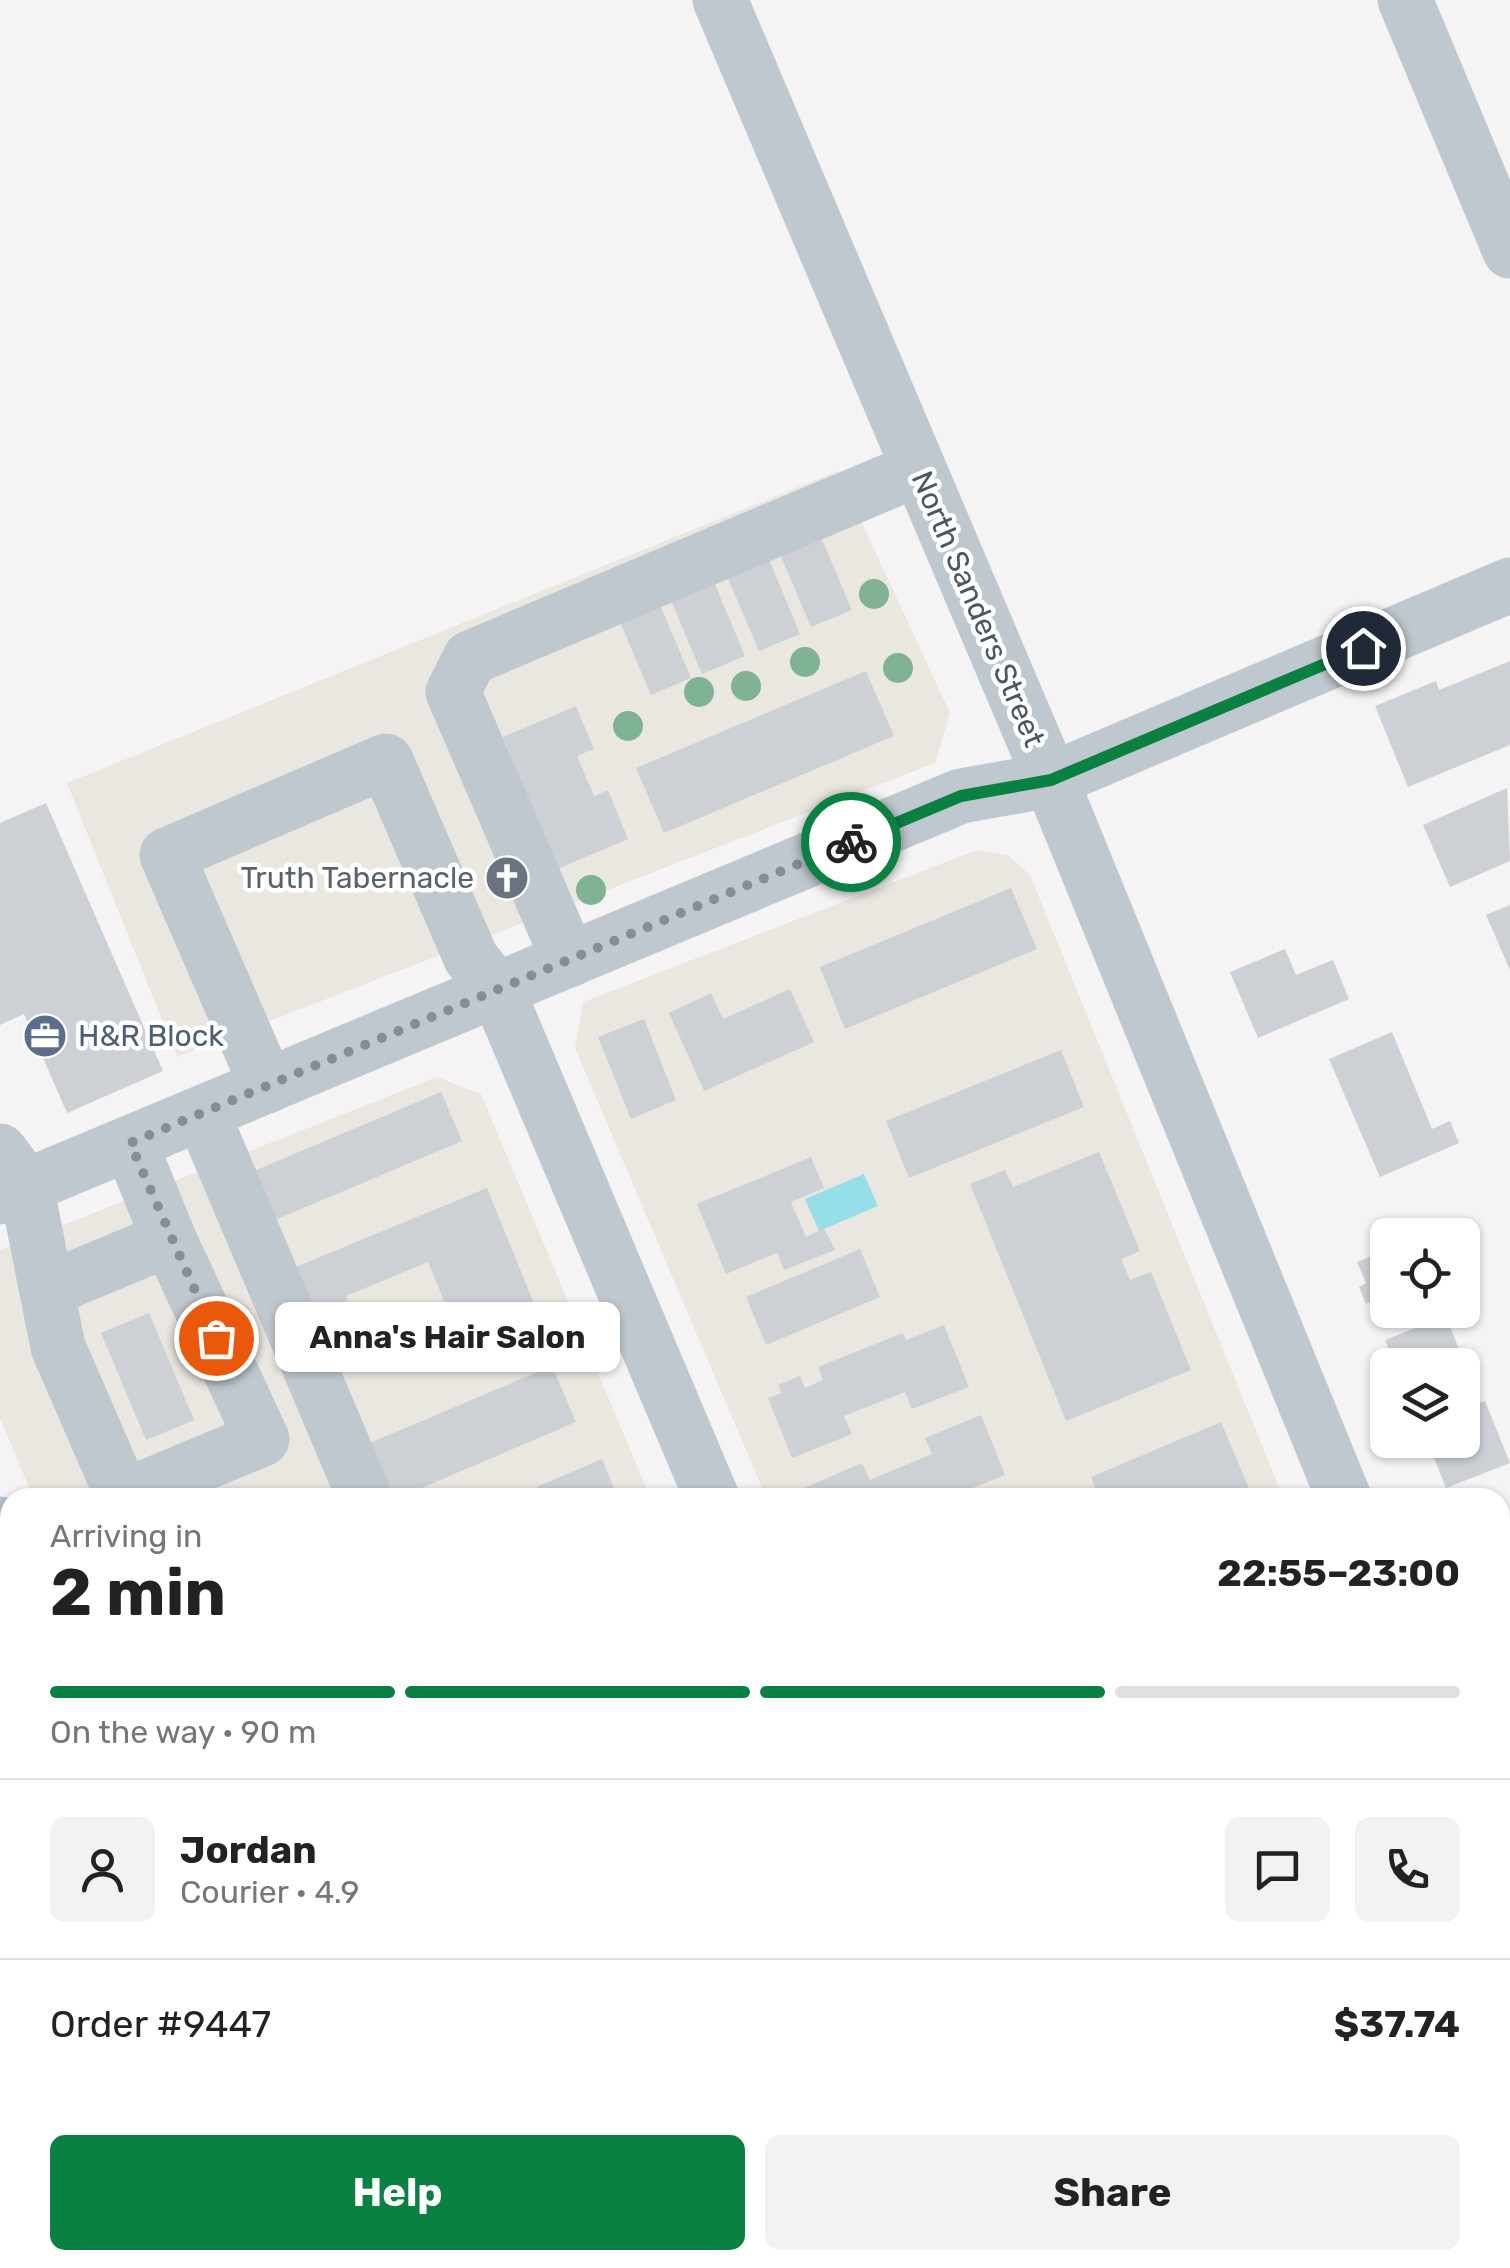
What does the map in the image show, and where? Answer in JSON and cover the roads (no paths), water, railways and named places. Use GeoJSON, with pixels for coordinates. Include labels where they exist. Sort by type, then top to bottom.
{"type":"FeatureCollection","features":[{"type":"Feature","properties":{"kind":"street","name":"North Sanders Street"},"geometry":{"type":"LineString","coordinates":[[720,0],[1051,780],[1340,1488]]}},
{"type":"Feature","properties":{"kind":"street"},"geometry":{"type":"LineString","coordinates":[[1405,0],[1510,251]]}},
{"type":"Feature","properties":{"kind":"street"},"geometry":{"type":"LineString","coordinates":[[569,960],[453,692],[470,658],[918,469]]}},
{"type":"Feature","properties":{"kind":"street"},"geometry":{"type":"LineString","coordinates":[[119,1488],[58,1347],[48,1289],[9,1178],[130,1143],[961,796],[1051,780],[1510,586]]}},
{"type":"Feature","properties":{"kind":"street"},"geometry":{"type":"LineString","coordinates":[[267,1086],[168,855],[386,760],[471,958],[498,992],[708,1488]]}},
{"type":"Feature","properties":{"kind":"street"},"geometry":{"type":"LineString","coordinates":[[202,1113],[361,1488]]}},
{"type":"Feature","properties":{"kind":"street"},"geometry":{"type":"LineString","coordinates":[[130,1143],[169,1238],[262,1438],[146,1488]]}},
{"type":"Feature","properties":{"kind":"street"},"geometry":{"type":"LineString","coordinates":[[48,1289],[169,1238]]}},
{"type":"Feature","properties":{"kind":"water"},"geometry":{"type":"Polygon","coordinates":[[[864,1174],[878,1206],[819,1231],[805,1199],[864,1174]]]}},
{"type":"Feature","properties":{"kind":"place","name":"Truth Tabernacle"},"geometry":{"type":"Point","coordinates":[507,878]}},
{"type":"Feature","properties":{"kind":"place","name":"H&R Block"},"geometry":{"type":"Point","coordinates":[45,1036]}},
{"type":"Feature","properties":{"kind":"place","name":"Anna's Hair Salon"},"geometry":{"type":"Point","coordinates":[216,1338]}}]}
